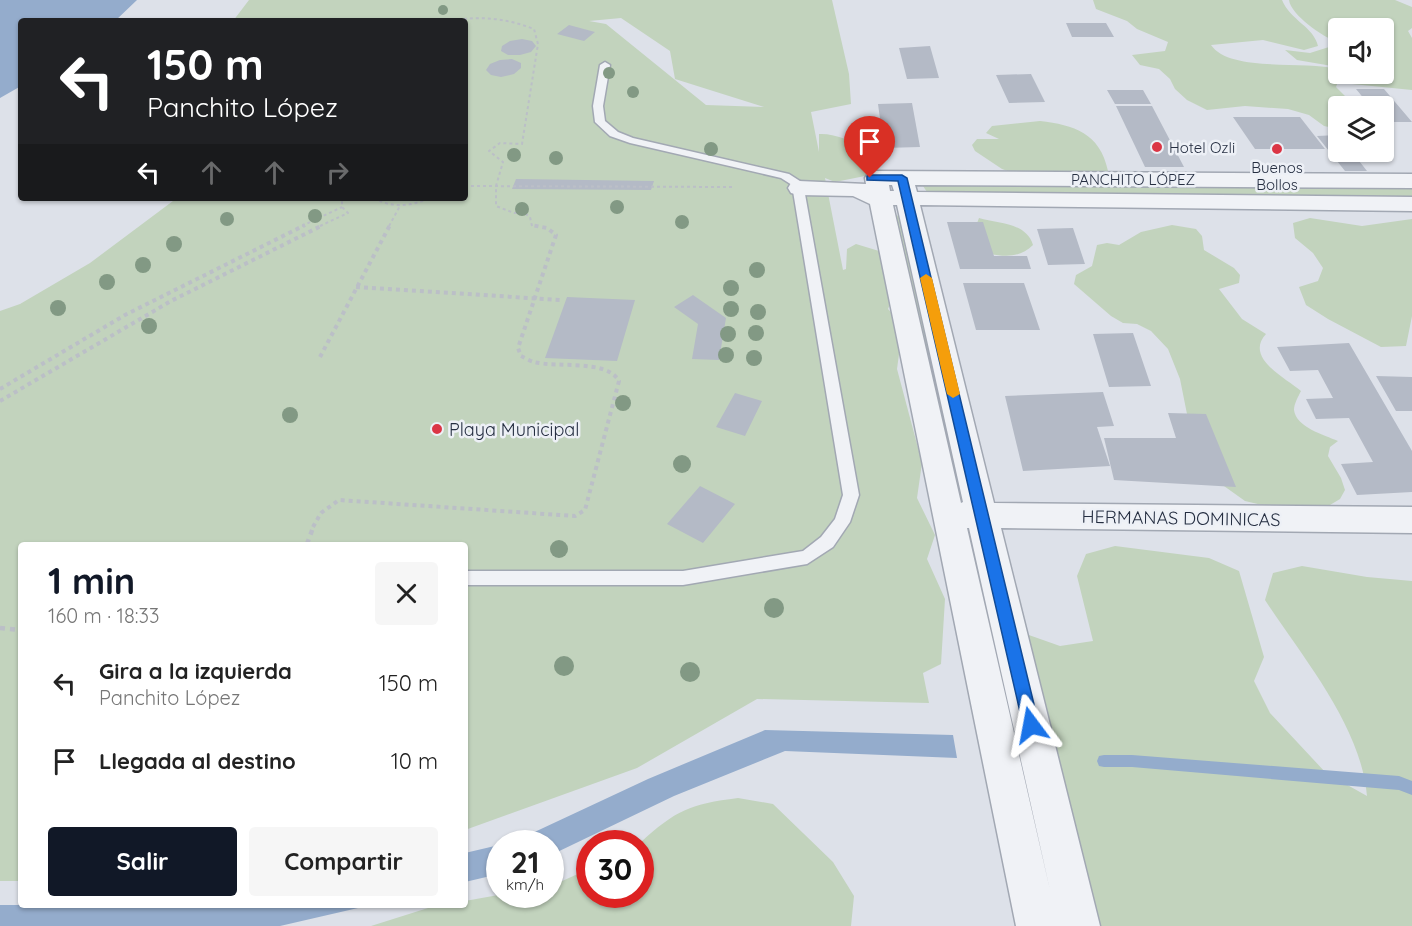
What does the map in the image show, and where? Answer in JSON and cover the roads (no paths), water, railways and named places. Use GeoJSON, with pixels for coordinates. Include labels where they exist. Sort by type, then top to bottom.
{"type":"FeatureCollection","features":[{"type":"Feature","properties":{"kind":"street","name":"PANCHITO LÓPEZ"},"geometry":{"type":"LineString","coordinates":[[799,188],[1412,181]]}},
{"type":"Feature","properties":{"kind":"street","name":"PANCHITO LÓPEZ"},"geometry":{"type":"LineString","coordinates":[[885,188],[1412,204]]}},
{"type":"Feature","properties":{"kind":"street"},"geometry":{"type":"LineString","coordinates":[[885,188],[949,515],[1037,926]]}},
{"type":"Feature","properties":{"kind":"street"},"geometry":{"type":"LineString","coordinates":[[885,188],[982,515],[1079,926]]}},
{"type":"Feature","properties":{"kind":"street","name":"HERMANAS DOMINICAS"},"geometry":{"type":"LineString","coordinates":[[949,515],[1412,520]]}},
{"type":"Feature","properties":{"kind":"lane"},"geometry":{"type":"LineString","coordinates":[[468,578],[683,578],[807,557],[827,542],[842,522],[851,495],[799,188],[793,179],[785,176],[630,140],[615,134],[600,122],[598,106],[605,65]]}},
{"type":"Feature","properties":{"kind":"water"},"geometry":{"type":"Polygon","coordinates":[[[0,0],[137,0],[118,18],[18,18],[18,88],[0,98],[0,0]]]}},
{"type":"Feature","properties":{"kind":"water"},"geometry":{"type":"Polygon","coordinates":[[[765,730],[953,735],[957,758],[785,751],[674,796],[603,830],[576,830],[576,843],[564,849],[564,830],[539,830],[648,779],[765,730]]]}},
{"type":"Feature","properties":{"kind":"water"},"geometry":{"type":"Polygon","coordinates":[[[486,848],[486,877],[468,881],[468,852],[486,848]]]}},
{"type":"Feature","properties":{"kind":"water"},"geometry":{"type":"Polygon","coordinates":[[[0,905],[18,905],[18,908],[358,908],[280,926],[0,926],[0,905]]]}},
{"type":"Feature","properties":{"kind":"waterway"},"geometry":{"type":"LineString","coordinates":[[1104,761],[1132,761],[1399,783],[1412,788]]}},
{"type":"Feature","properties":{"kind":"place","name":"Hotel Ozli"},"geometry":{"type":"Point","coordinates":[1157,147]}},
{"type":"Feature","properties":{"kind":"place","name":"Buenos Bollos"},"geometry":{"type":"Point","coordinates":[1277,149]}},
{"type":"Feature","properties":{"kind":"place","name":"Playa Municipal"},"geometry":{"type":"Point","coordinates":[437,429]}}]}
